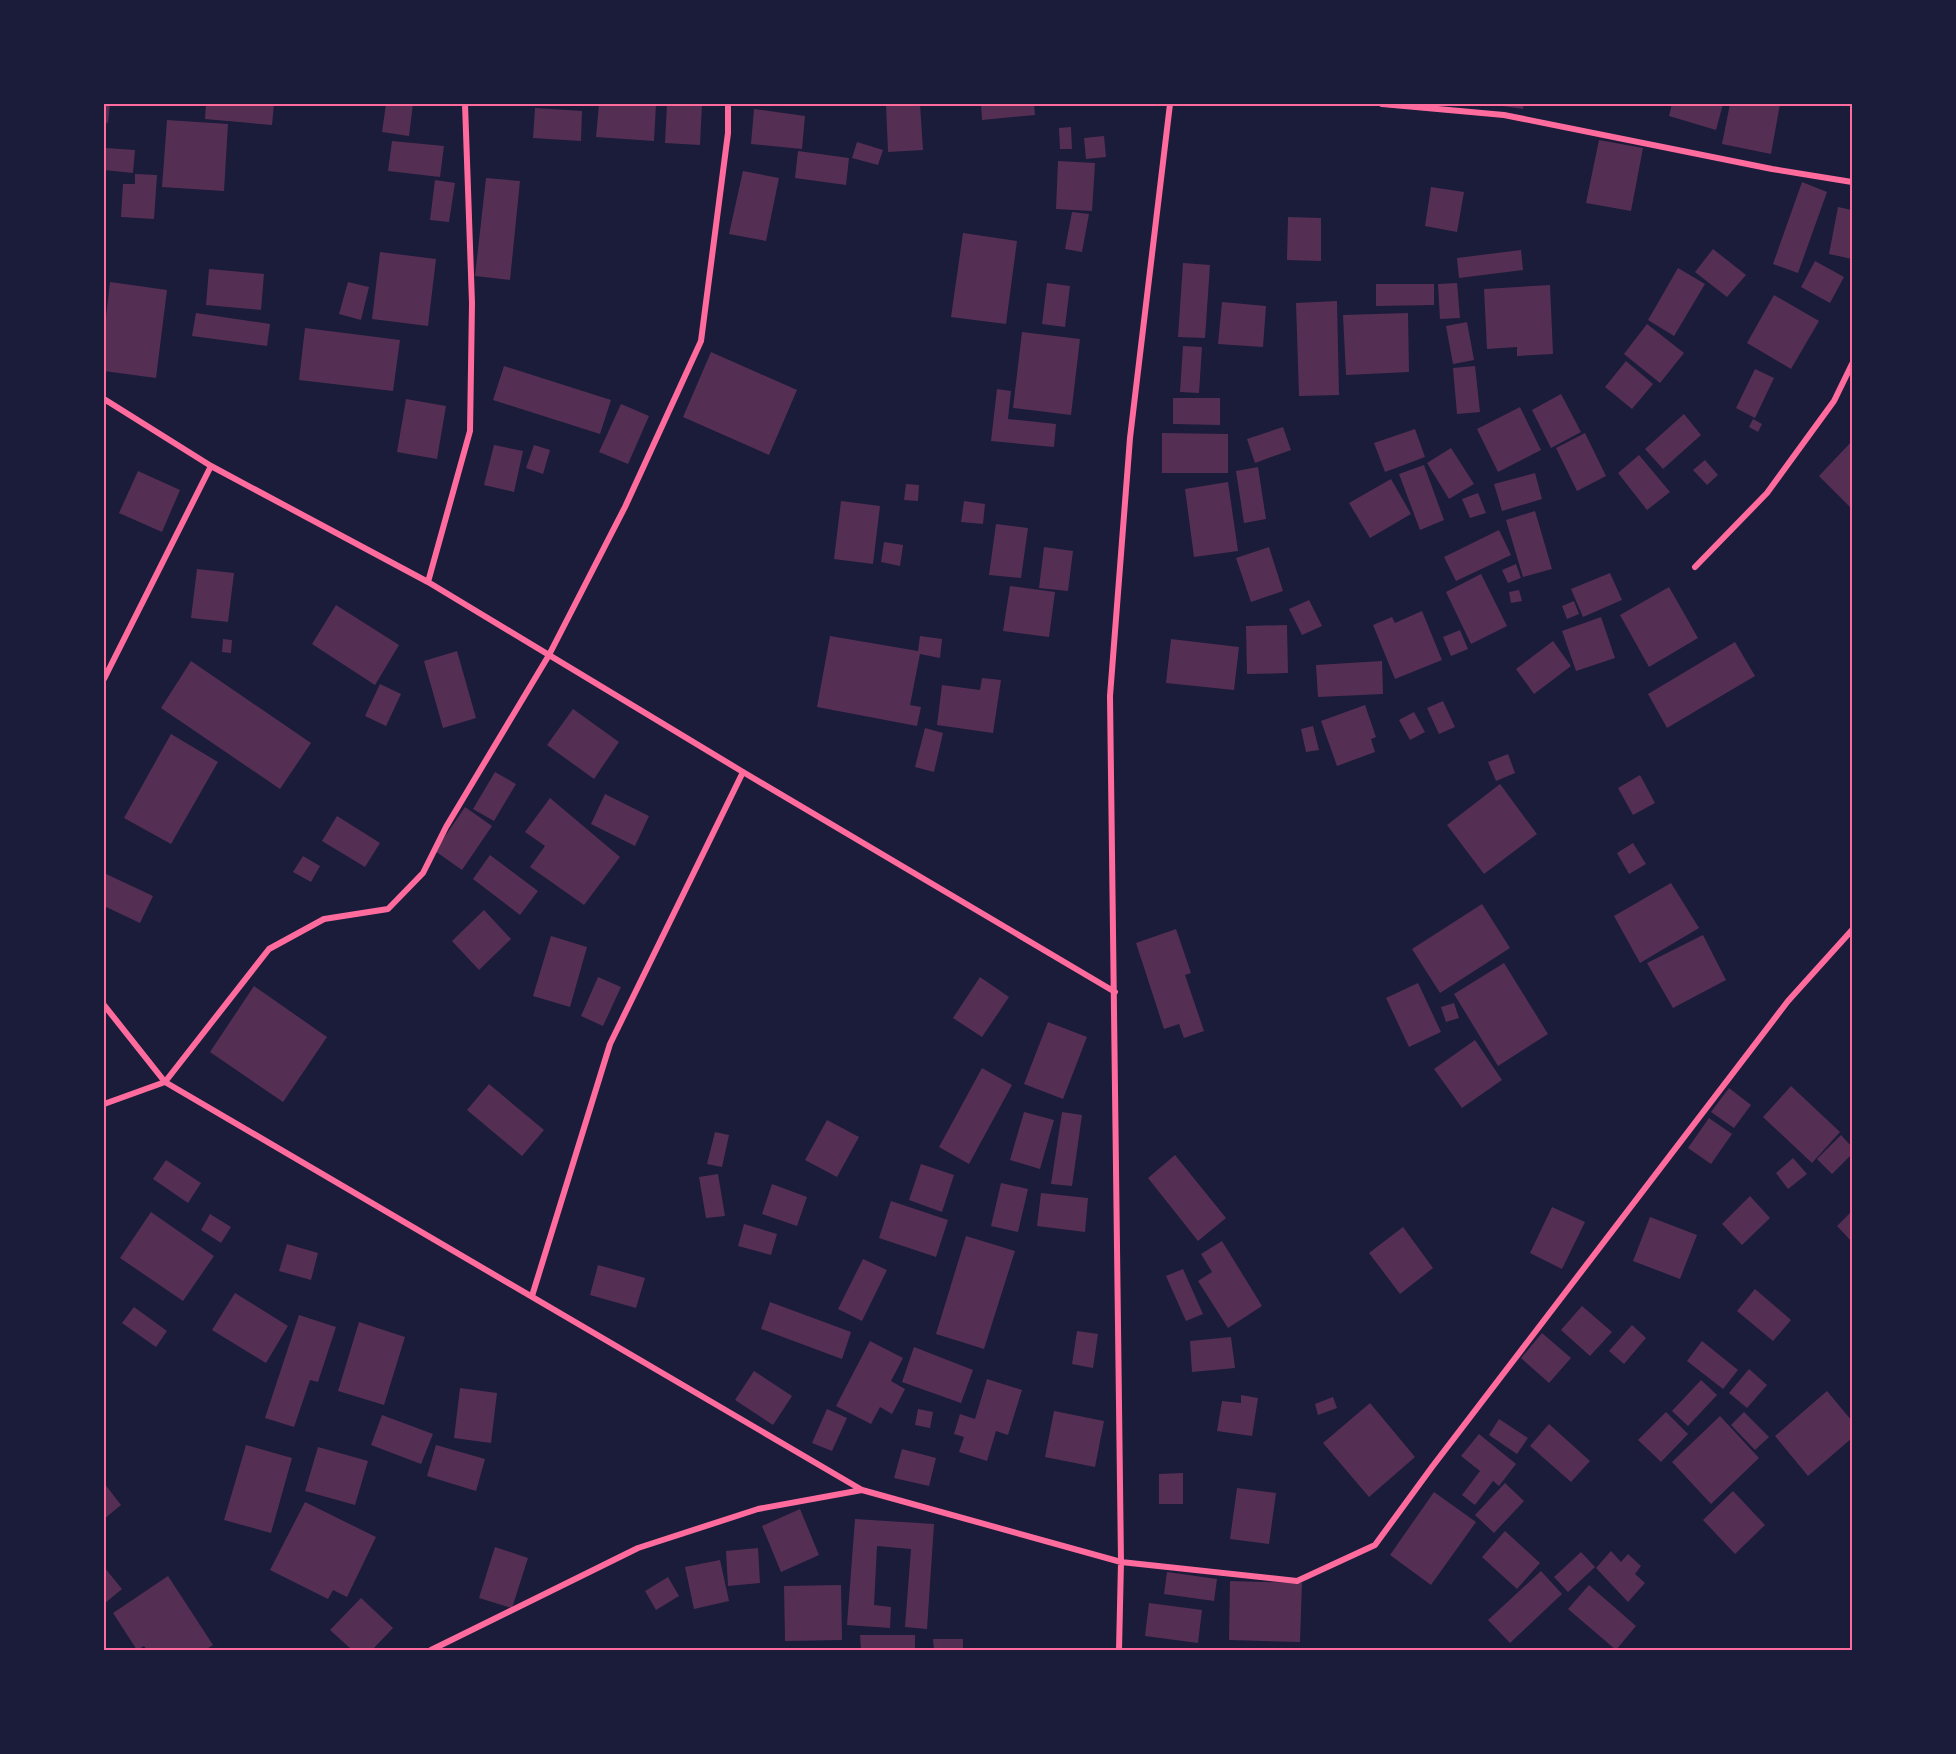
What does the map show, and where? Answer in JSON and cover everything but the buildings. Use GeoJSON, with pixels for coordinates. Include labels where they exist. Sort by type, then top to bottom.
{"type":"FeatureCollection","features":[{"type":"Feature","properties":{"kind":"street"},"geometry":{"type":"LineString","coordinates":[[428,582],[470,431],[472,303],[465,104]]}},
{"type":"Feature","properties":{"kind":"street"},"geometry":{"type":"LineString","coordinates":[[104,1104],[165,1082],[269,949],[324,919],[388,909],[423,873],[446,827],[549,655],[625,507],[701,341],[728,133],[728,104]]}},
{"type":"Feature","properties":{"kind":"street"},"geometry":{"type":"LineString","coordinates":[[1119,1650],[1121,1562],[1110,696],[1130,438],[1170,104]]}},
{"type":"Feature","properties":{"kind":"street"},"geometry":{"type":"LineString","coordinates":[[1382,104],[1504,115],[1772,169],[1852,182]]}},
{"type":"Feature","properties":{"kind":"street"},"geometry":{"type":"LineString","coordinates":[[1695,567],[1767,493],[1834,401],[1852,364]]}},
{"type":"Feature","properties":{"kind":"street"},"geometry":{"type":"LineString","coordinates":[[104,399],[211,465],[428,582],[1115,992]]}},
{"type":"Feature","properties":{"kind":"street"},"geometry":{"type":"LineString","coordinates":[[104,680],[211,465]]}},
{"type":"Feature","properties":{"kind":"street"},"geometry":{"type":"LineString","coordinates":[[532,1296],[610,1044],[743,772]]}},
{"type":"Feature","properties":{"kind":"street"},"geometry":{"type":"LineString","coordinates":[[104,1005],[165,1082],[862,1490],[1121,1562],[1297,1581],[1375,1545],[1788,1001],[1852,930]]}},
{"type":"Feature","properties":{"kind":"street"},"geometry":{"type":"LineString","coordinates":[[431,1650],[638,1548],[758,1509],[862,1490]]}}]}
